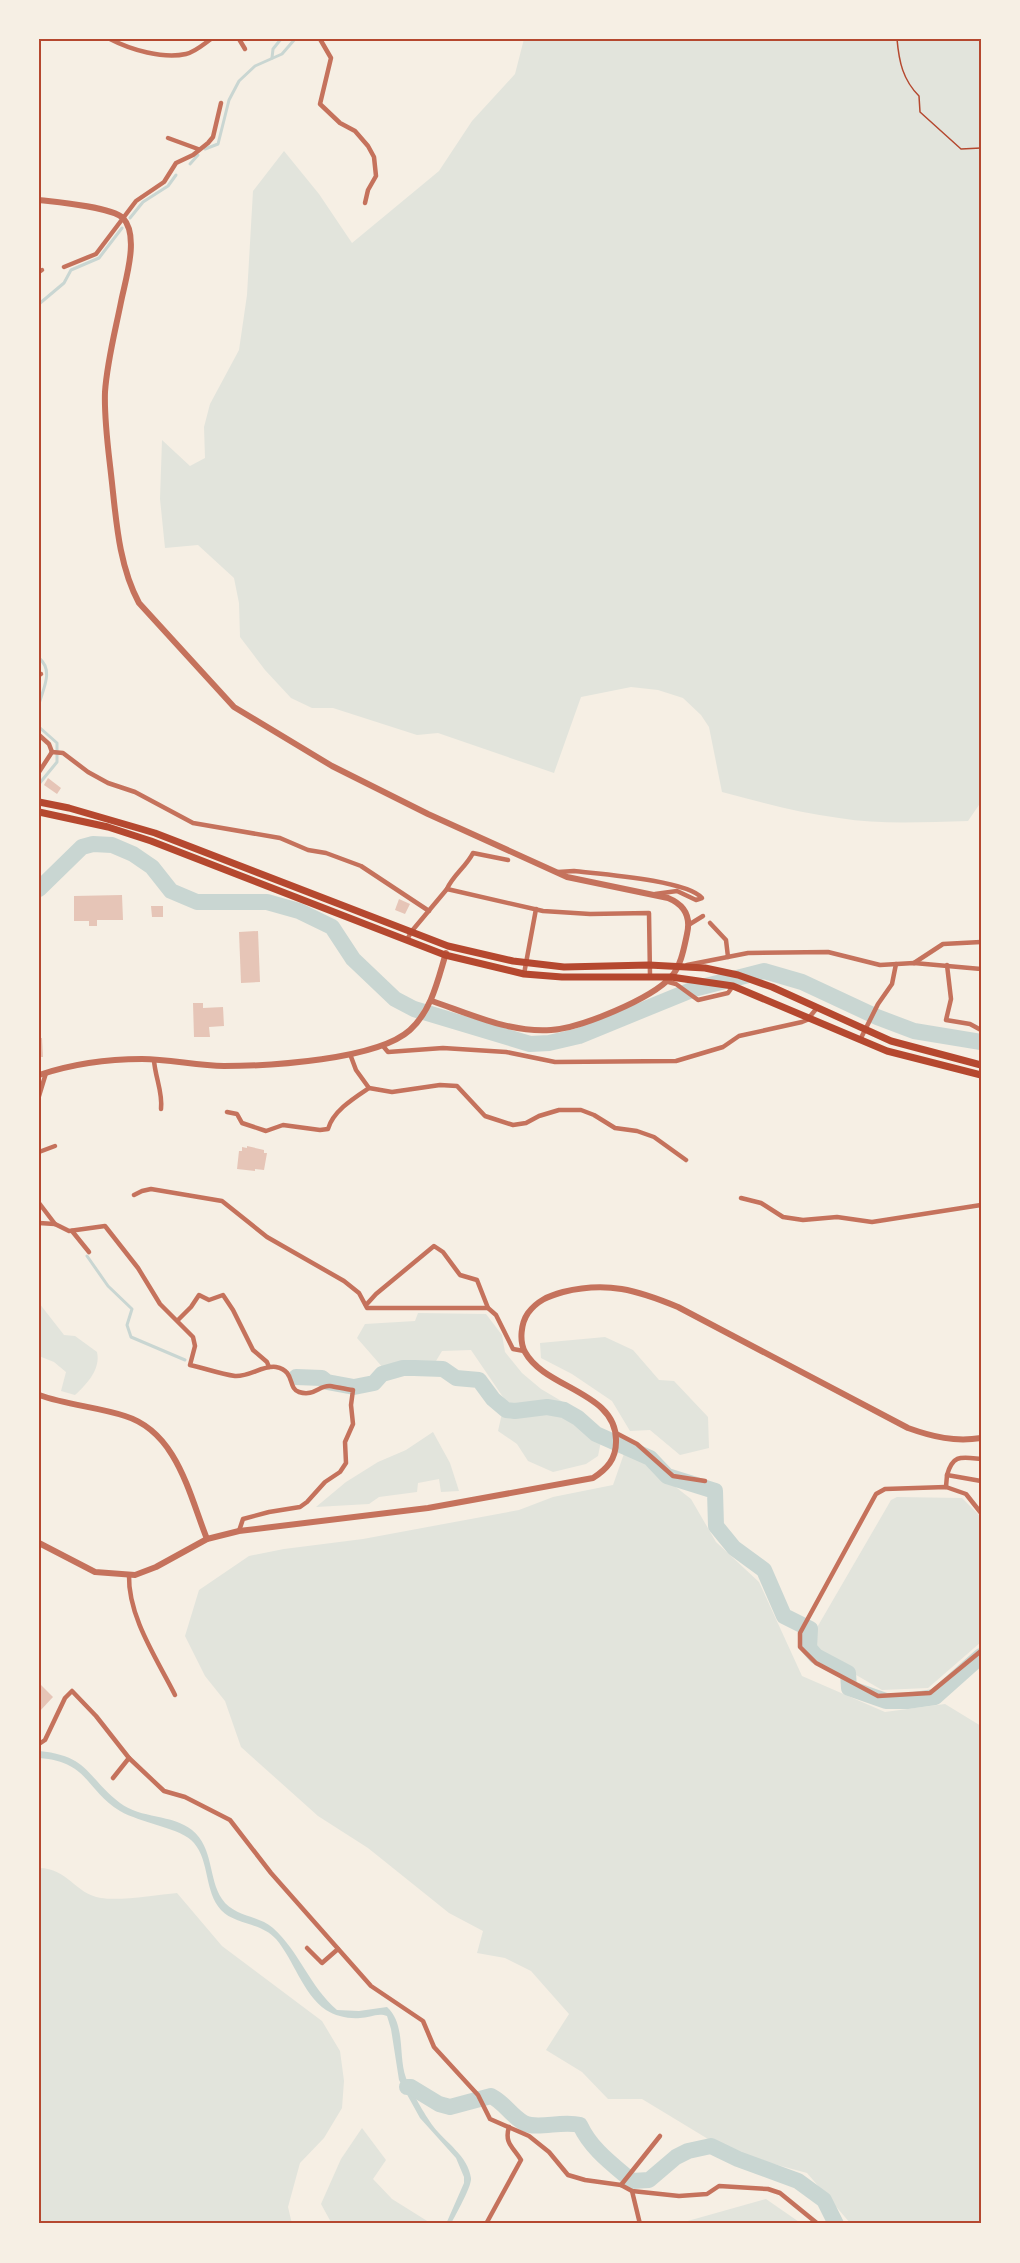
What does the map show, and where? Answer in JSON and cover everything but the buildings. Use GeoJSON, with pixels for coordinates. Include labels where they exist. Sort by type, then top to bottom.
{"type":"FeatureCollection","features":[{"type":"Feature","properties":{"kind":"main road"},"geometry":{"type":"LineString","coordinates":[[39,802],[69,808],[155,833],[448,946],[527,963],[564,967],[650,965],[705,968],[756,980],[817,1008],[868,1026],[891,1041],[981,1065]]}},
{"type":"Feature","properties":{"kind":"main road"},"geometry":{"type":"LineString","coordinates":[[39,813],[108,827],[151,841],[445,955],[524,974],[562,977],[650,976],[678,982],[698,979],[733,986],[748,990],[860,1040],[917,1060],[981,1075]]}},
{"type":"Feature","properties":{"kind":"street"},"geometry":{"type":"LineString","coordinates":[[110,39],[141,50],[170,56],[189,54],[211,39]]}},
{"type":"Feature","properties":{"kind":"street"},"geometry":{"type":"LineString","coordinates":[[239,39],[245,50]]}},
{"type":"Feature","properties":{"kind":"street"},"geometry":{"type":"LineString","coordinates":[[320,39],[331,58],[320,104],[340,123],[355,131],[374,157],[376,176],[368,190],[365,203]]}},
{"type":"Feature","properties":{"kind":"street"},"geometry":{"type":"LineString","coordinates":[[64,267],[96,254],[136,201],[164,182],[176,163],[193,155],[213,137],[221,103]]}},
{"type":"Feature","properties":{"kind":"street"},"geometry":{"type":"LineString","coordinates":[[168,138],[198,149]]}},
{"type":"Feature","properties":{"kind":"street"},"geometry":{"type":"LineString","coordinates":[[39,200],[104,210],[124,219],[130,235],[131,251],[108,365],[105,394],[107,436],[119,536],[131,588],[139,603],[234,707],[270,731],[332,766],[429,814],[557,873],[580,881],[652,894],[680,904],[690,924],[678,967],[669,979],[638,999],[572,1027],[551,1030],[520,1029],[492,1023],[432,1001]]}},
{"type":"Feature","properties":{"kind":"street"},"geometry":{"type":"LineString","coordinates":[[39,735],[54,752]]}},
{"type":"Feature","properties":{"kind":"street"},"geometry":{"type":"LineString","coordinates":[[39,772],[41,765],[54,752]]}},
{"type":"Feature","properties":{"kind":"street"},"geometry":{"type":"LineString","coordinates":[[54,752],[63,753],[88,772],[108,783],[135,792],[193,823],[280,838],[308,850],[326,853],[361,866],[429,911]]}},
{"type":"Feature","properties":{"kind":"street"},"geometry":{"type":"LineString","coordinates":[[407,940],[473,853],[508,860]]}},
{"type":"Feature","properties":{"kind":"street"},"geometry":{"type":"LineString","coordinates":[[557,873],[574,871],[676,885],[698,893],[702,898],[696,900],[677,891],[652,894]]}},
{"type":"Feature","properties":{"kind":"street"},"geometry":{"type":"LineString","coordinates":[[447,890],[536,909],[590,914],[649,913],[650,976]]}},
{"type":"Feature","properties":{"kind":"street"},"geometry":{"type":"LineString","coordinates":[[524,974],[536,909]]}},
{"type":"Feature","properties":{"kind":"street"},"geometry":{"type":"LineString","coordinates":[[690,924],[703,916]]}},
{"type":"Feature","properties":{"kind":"street"},"geometry":{"type":"LineString","coordinates":[[710,923],[726,940],[728,957]]}},
{"type":"Feature","properties":{"kind":"street"},"geometry":{"type":"LineString","coordinates":[[914,963],[943,944],[981,942]]}},
{"type":"Feature","properties":{"kind":"street"},"geometry":{"type":"LineString","coordinates":[[39,1096],[42,1074],[75,1065],[127,1060],[223,1066],[300,1062],[382,1046],[411,1029],[432,1001],[448,946]]}},
{"type":"Feature","properties":{"kind":"street"},"geometry":{"type":"LineString","coordinates":[[678,967],[748,953],[828,952],[863,962],[947,964],[981,969]]}},
{"type":"Feature","properties":{"kind":"street"},"geometry":{"type":"LineString","coordinates":[[860,1040],[876,1006],[892,984],[896,964]]}},
{"type":"Feature","properties":{"kind":"street"},"geometry":{"type":"LineString","coordinates":[[947,964],[951,999],[946,1020],[970,1024],[981,1030]]}},
{"type":"Feature","properties":{"kind":"street"},"geometry":{"type":"LineString","coordinates":[[678,982],[698,1000],[728,993],[733,986]]}},
{"type":"Feature","properties":{"kind":"street"},"geometry":{"type":"LineString","coordinates":[[382,1046],[388,1052],[443,1048],[506,1052],[555,1062],[676,1061],[723,1047],[740,1036],[802,1023],[817,1008]]}},
{"type":"Feature","properties":{"kind":"street"},"geometry":{"type":"LineString","coordinates":[[350,1053],[356,1070],[369,1088],[392,1092],[440,1085],[456,1086],[485,1116],[513,1125],[526,1124],[539,1116],[559,1110],[581,1110],[615,1128],[638,1131],[654,1137],[686,1160]]}},
{"type":"Feature","properties":{"kind":"street"},"geometry":{"type":"LineString","coordinates":[[154,1060],[154,1069],[162,1098],[161,1109]]}},
{"type":"Feature","properties":{"kind":"street"},"geometry":{"type":"LineString","coordinates":[[227,1112],[237,1114],[242,1124],[266,1131],[283,1125],[328,1129],[331,1120],[347,1104],[369,1088]]}},
{"type":"Feature","properties":{"kind":"street"},"geometry":{"type":"LineString","coordinates":[[39,1152],[55,1146]]}},
{"type":"Feature","properties":{"kind":"street"},"geometry":{"type":"LineString","coordinates":[[134,1196],[142,1191],[151,1190],[222,1202],[276,1244],[344,1281],[359,1293],[368,1308],[488,1308]]}},
{"type":"Feature","properties":{"kind":"street"},"geometry":{"type":"LineString","coordinates":[[741,1198],[761,1203],[783,1217],[803,1220],[837,1217],[872,1222],[981,1205]]}},
{"type":"Feature","properties":{"kind":"street"},"geometry":{"type":"LineString","coordinates":[[39,1203],[55,1224]]}},
{"type":"Feature","properties":{"kind":"street"},"geometry":{"type":"LineString","coordinates":[[39,1222],[55,1224],[72,1231],[89,1252]]}},
{"type":"Feature","properties":{"kind":"street"},"geometry":{"type":"LineString","coordinates":[[72,1231],[105,1226],[138,1268],[160,1304],[193,1337],[195,1346],[190,1365],[236,1376],[258,1372],[269,1367],[287,1372],[291,1376],[293,1388],[298,1392],[310,1394],[328,1386],[353,1390],[352,1424],[345,1442],[346,1463],[340,1472],[325,1482],[300,1507],[243,1519],[239,1531]]}},
{"type":"Feature","properties":{"kind":"street"},"geometry":{"type":"LineString","coordinates":[[366,1305],[376,1293],[434,1246],[443,1252],[460,1275],[477,1280],[488,1308],[496,1315],[513,1349],[524,1351]]}},
{"type":"Feature","properties":{"kind":"street"},"geometry":{"type":"LineString","coordinates":[[39,1543],[95,1572],[129,1575],[147,1572],[207,1539],[239,1531],[428,1508],[593,1478],[607,1468],[616,1450],[616,1433],[610,1417],[597,1404],[535,1366],[524,1351],[522,1336],[524,1319],[534,1305],[541,1300],[576,1289],[598,1286],[645,1293],[678,1307],[908,1428],[934,1437],[952,1440],[981,1438]]}},
{"type":"Feature","properties":{"kind":"street"},"geometry":{"type":"LineString","coordinates":[[177,1320],[191,1307],[199,1295],[209,1300],[223,1295],[253,1350],[267,1362],[269,1367]]}},
{"type":"Feature","properties":{"kind":"street"},"geometry":{"type":"LineString","coordinates":[[39,1395],[127,1416],[149,1428],[165,1442],[174,1456],[207,1539]]}},
{"type":"Feature","properties":{"kind":"street"},"geometry":{"type":"LineString","coordinates":[[616,1433],[638,1444],[673,1476],[705,1481]]}},
{"type":"Feature","properties":{"kind":"street"},"geometry":{"type":"LineString","coordinates":[[946,1487],[950,1463],[955,1459],[981,1459]]}},
{"type":"Feature","properties":{"kind":"street"},"geometry":{"type":"LineString","coordinates":[[947,1475],[981,1481]]}},
{"type":"Feature","properties":{"kind":"street"},"geometry":{"type":"LineString","coordinates":[[981,1513],[966,1494],[946,1487],[885,1489],[876,1494],[800,1633],[800,1647],[816,1663],[878,1696],[930,1693],[981,1651]]}},
{"type":"Feature","properties":{"kind":"street"},"geometry":{"type":"LineString","coordinates":[[129,1575],[129,1592],[137,1621],[176,1695]]}},
{"type":"Feature","properties":{"kind":"street"},"geometry":{"type":"LineString","coordinates":[[39,1744],[45,1740],[65,1698],[72,1691],[96,1716],[129,1758],[164,1791],[184,1797],[230,1820],[271,1873],[371,1986],[423,2021],[435,2047],[480,2098],[490,2120],[530,2136],[549,2152],[568,2175],[585,2181],[623,2183],[632,2191],[640,2224]]}},
{"type":"Feature","properties":{"kind":"street"},"geometry":{"type":"LineString","coordinates":[[113,1778],[129,1758]]}},
{"type":"Feature","properties":{"kind":"street"},"geometry":{"type":"LineString","coordinates":[[307,1948],[322,1963],[338,1950]]}},
{"type":"Feature","properties":{"kind":"street"},"geometry":{"type":"LineString","coordinates":[[486,2224],[521,2160],[507,2142],[509,2127]]}},
{"type":"Feature","properties":{"kind":"street"},"geometry":{"type":"LineString","coordinates":[[623,2183],[660,2136]]}},
{"type":"Feature","properties":{"kind":"street"},"geometry":{"type":"LineString","coordinates":[[632,2191],[679,2196],[706,2194],[719,2186],[768,2189],[780,2193],[818,2224]]}},
{"type":"Feature","properties":{"kind":"path"},"geometry":{"type":"LineString","coordinates":[[897,39],[901,68],[908,85],[919,96],[920,112],[961,149],[981,148]]}},
{"type":"Feature","properties":{"kind":"shaded area"},"geometry":{"type":"Polygon","coordinates":[[[524,39],[981,39],[981,802],[968,821],[871,822],[794,810],[722,792],[709,727],[701,715],[683,698],[658,690],[631,687],[581,697],[554,773],[438,733],[417,735],[333,708],[312,708],[291,698],[265,670],[240,637],[239,603],[234,578],[198,545],[165,548],[160,499],[162,440],[190,466],[205,458],[204,427],[210,404],[239,350],[247,295],[253,191],[284,151],[319,194],[352,243],[439,171],[472,121],[515,74],[524,39]]]}},
{"type":"Feature","properties":{"kind":"shaded area"},"geometry":{"type":"Polygon","coordinates":[[[39,1303],[64,1335],[75,1336],[97,1352],[95,1370],[75,1395],[61,1391],[66,1372],[54,1362],[39,1356],[39,1303]]]}},
{"type":"Feature","properties":{"kind":"shaded area"},"geometry":{"type":"Polygon","coordinates":[[[418,1313],[486,1314],[502,1335],[505,1352],[522,1373],[541,1389],[585,1415],[597,1426],[601,1441],[598,1456],[586,1464],[553,1472],[528,1461],[517,1444],[498,1431],[505,1400],[471,1350],[442,1351],[433,1366],[397,1364],[384,1369],[357,1338],[365,1324],[415,1321],[418,1313]]]}},
{"type":"Feature","properties":{"kind":"shaded area"},"geometry":{"type":"Polygon","coordinates":[[[605,1337],[633,1350],[659,1380],[674,1381],[708,1417],[709,1448],[680,1455],[650,1430],[630,1431],[612,1401],[572,1374],[541,1358],[540,1343],[605,1337]]]}},
{"type":"Feature","properties":{"kind":"shaded area"},"geometry":{"type":"Polygon","coordinates":[[[433,1432],[450,1463],[459,1491],[441,1492],[439,1479],[418,1483],[417,1492],[379,1497],[369,1504],[316,1507],[346,1482],[378,1462],[406,1450],[433,1432]]]}},
{"type":"Feature","properties":{"kind":"shaded area"},"geometry":{"type":"Polygon","coordinates":[[[626,1448],[691,1499],[716,1542],[759,1582],[802,1676],[885,1712],[945,1704],[981,1726],[981,2224],[851,2224],[807,2173],[770,2163],[713,2142],[642,2099],[608,2099],[582,2072],[546,2050],[569,2014],[531,1971],[505,1958],[477,1953],[483,1931],[449,1913],[368,1848],[318,1816],[241,1747],[225,1701],[205,1676],[185,1636],[199,1590],[249,1556],[363,1539],[519,1510],[553,1497],[613,1485],[626,1448]]]}},
{"type":"Feature","properties":{"kind":"shaded area"},"geometry":{"type":"Polygon","coordinates":[[[897,1497],[962,1498],[981,1517],[981,1642],[928,1688],[882,1690],[820,1654],[814,1642],[815,1631],[891,1500],[897,1497]]]}},
{"type":"Feature","properties":{"kind":"shaded area"},"geometry":{"type":"Polygon","coordinates":[[[39,1751],[56,1754],[78,1763],[109,1794],[128,1808],[175,1821],[192,1830],[204,1845],[214,1882],[222,1899],[239,1913],[273,1928],[290,1947],[319,1991],[337,2010],[359,2011],[387,2007],[397,2022],[404,2069],[411,2089],[433,2126],[461,2156],[469,2170],[471,2182],[451,2224],[446,2224],[464,2183],[464,2177],[456,2158],[420,2118],[399,2080],[387,2016],[351,2018],[326,2010],[304,1986],[282,1947],[270,1933],[233,1918],[221,1910],[212,1894],[203,1859],[194,1843],[171,1829],[120,1811],[78,1771],[56,1761],[39,1758],[39,1751]]]}},
{"type":"Feature","properties":{"kind":"shaded area"},"geometry":{"type":"Polygon","coordinates":[[[39,1868],[57,1872],[84,1892],[101,1898],[177,1893],[222,1946],[322,2021],[340,2051],[344,2081],[342,2108],[324,2138],[300,2163],[288,2207],[292,2224],[39,2224],[39,1868]]]}},
{"type":"Feature","properties":{"kind":"shaded area"},"geometry":{"type":"Polygon","coordinates":[[[362,2128],[386,2160],[373,2179],[392,2199],[432,2224],[332,2224],[321,2204],[341,2159],[362,2128]]]}},
{"type":"Feature","properties":{"kind":"shaded area"},"geometry":{"type":"Polygon","coordinates":[[[766,2199],[802,2224],[677,2224],[766,2199]]]}},
{"type":"Feature","properties":{"kind":"waterway"},"geometry":{"type":"LineString","coordinates":[[272,58],[273,49],[281,39]]}},
{"type":"Feature","properties":{"kind":"waterway"},"geometry":{"type":"LineString","coordinates":[[205,149],[218,144],[229,100],[239,81],[255,66],[282,54],[295,39]]}},
{"type":"Feature","properties":{"kind":"waterway"},"geometry":{"type":"LineString","coordinates":[[190,164],[198,155]]}},
{"type":"Feature","properties":{"kind":"waterway"},"geometry":{"type":"LineString","coordinates":[[130,218],[143,202],[168,186],[176,175]]}},
{"type":"Feature","properties":{"kind":"waterway"},"geometry":{"type":"LineString","coordinates":[[39,304],[64,283],[71,270],[99,258],[122,228]]}},
{"type":"Feature","properties":{"kind":"waterway"},"geometry":{"type":"LineString","coordinates":[[39,658],[47,674],[39,704]]}},
{"type":"Feature","properties":{"kind":"waterway"},"geometry":{"type":"LineString","coordinates":[[39,727],[57,743],[57,762],[39,784]]}},
{"type":"Feature","properties":{"kind":"waterway"},"geometry":{"type":"LineString","coordinates":[[39,889],[82,847],[93,844],[112,845],[133,854],[152,867],[171,891],[197,902],[267,902],[299,911],[332,927],[353,959],[395,999],[414,1009],[530,1044],[549,1043],[579,1036],[694,989],[764,971],[802,982],[877,1017],[914,1031],[981,1042]]}},
{"type":"Feature","properties":{"kind":"waterway"},"geometry":{"type":"LineString","coordinates":[[39,880],[43,885]]}},
{"type":"Feature","properties":{"kind":"waterway"},"geometry":{"type":"LineString","coordinates":[[87,1256],[108,1286],[132,1309],[127,1325],[131,1337],[185,1360]]}},
{"type":"Feature","properties":{"kind":"waterway"},"geometry":{"type":"LineString","coordinates":[[296,1377],[322,1378],[327,1382],[354,1387],[374,1383],[382,1374],[403,1368],[443,1369],[456,1378],[479,1380],[493,1399],[506,1410],[547,1407],[564,1410],[578,1418],[596,1434],[650,1458],[667,1476],[715,1491],[716,1526],[734,1548],[764,1570],[784,1616],[810,1629],[809,1648],[816,1656],[848,1673],[849,1688],[886,1701],[935,1697],[981,1656]]}},
{"type":"Feature","properties":{"kind":"waterway"},"geometry":{"type":"LineString","coordinates":[[407,2087],[411,2087],[439,2104],[450,2107],[491,2096],[519,2120],[530,2125],[580,2125],[596,2149],[632,2181],[649,2180],[676,2157],[688,2151],[711,2146],[738,2159],[798,2181],[824,2200],[836,2224]]}}]}
